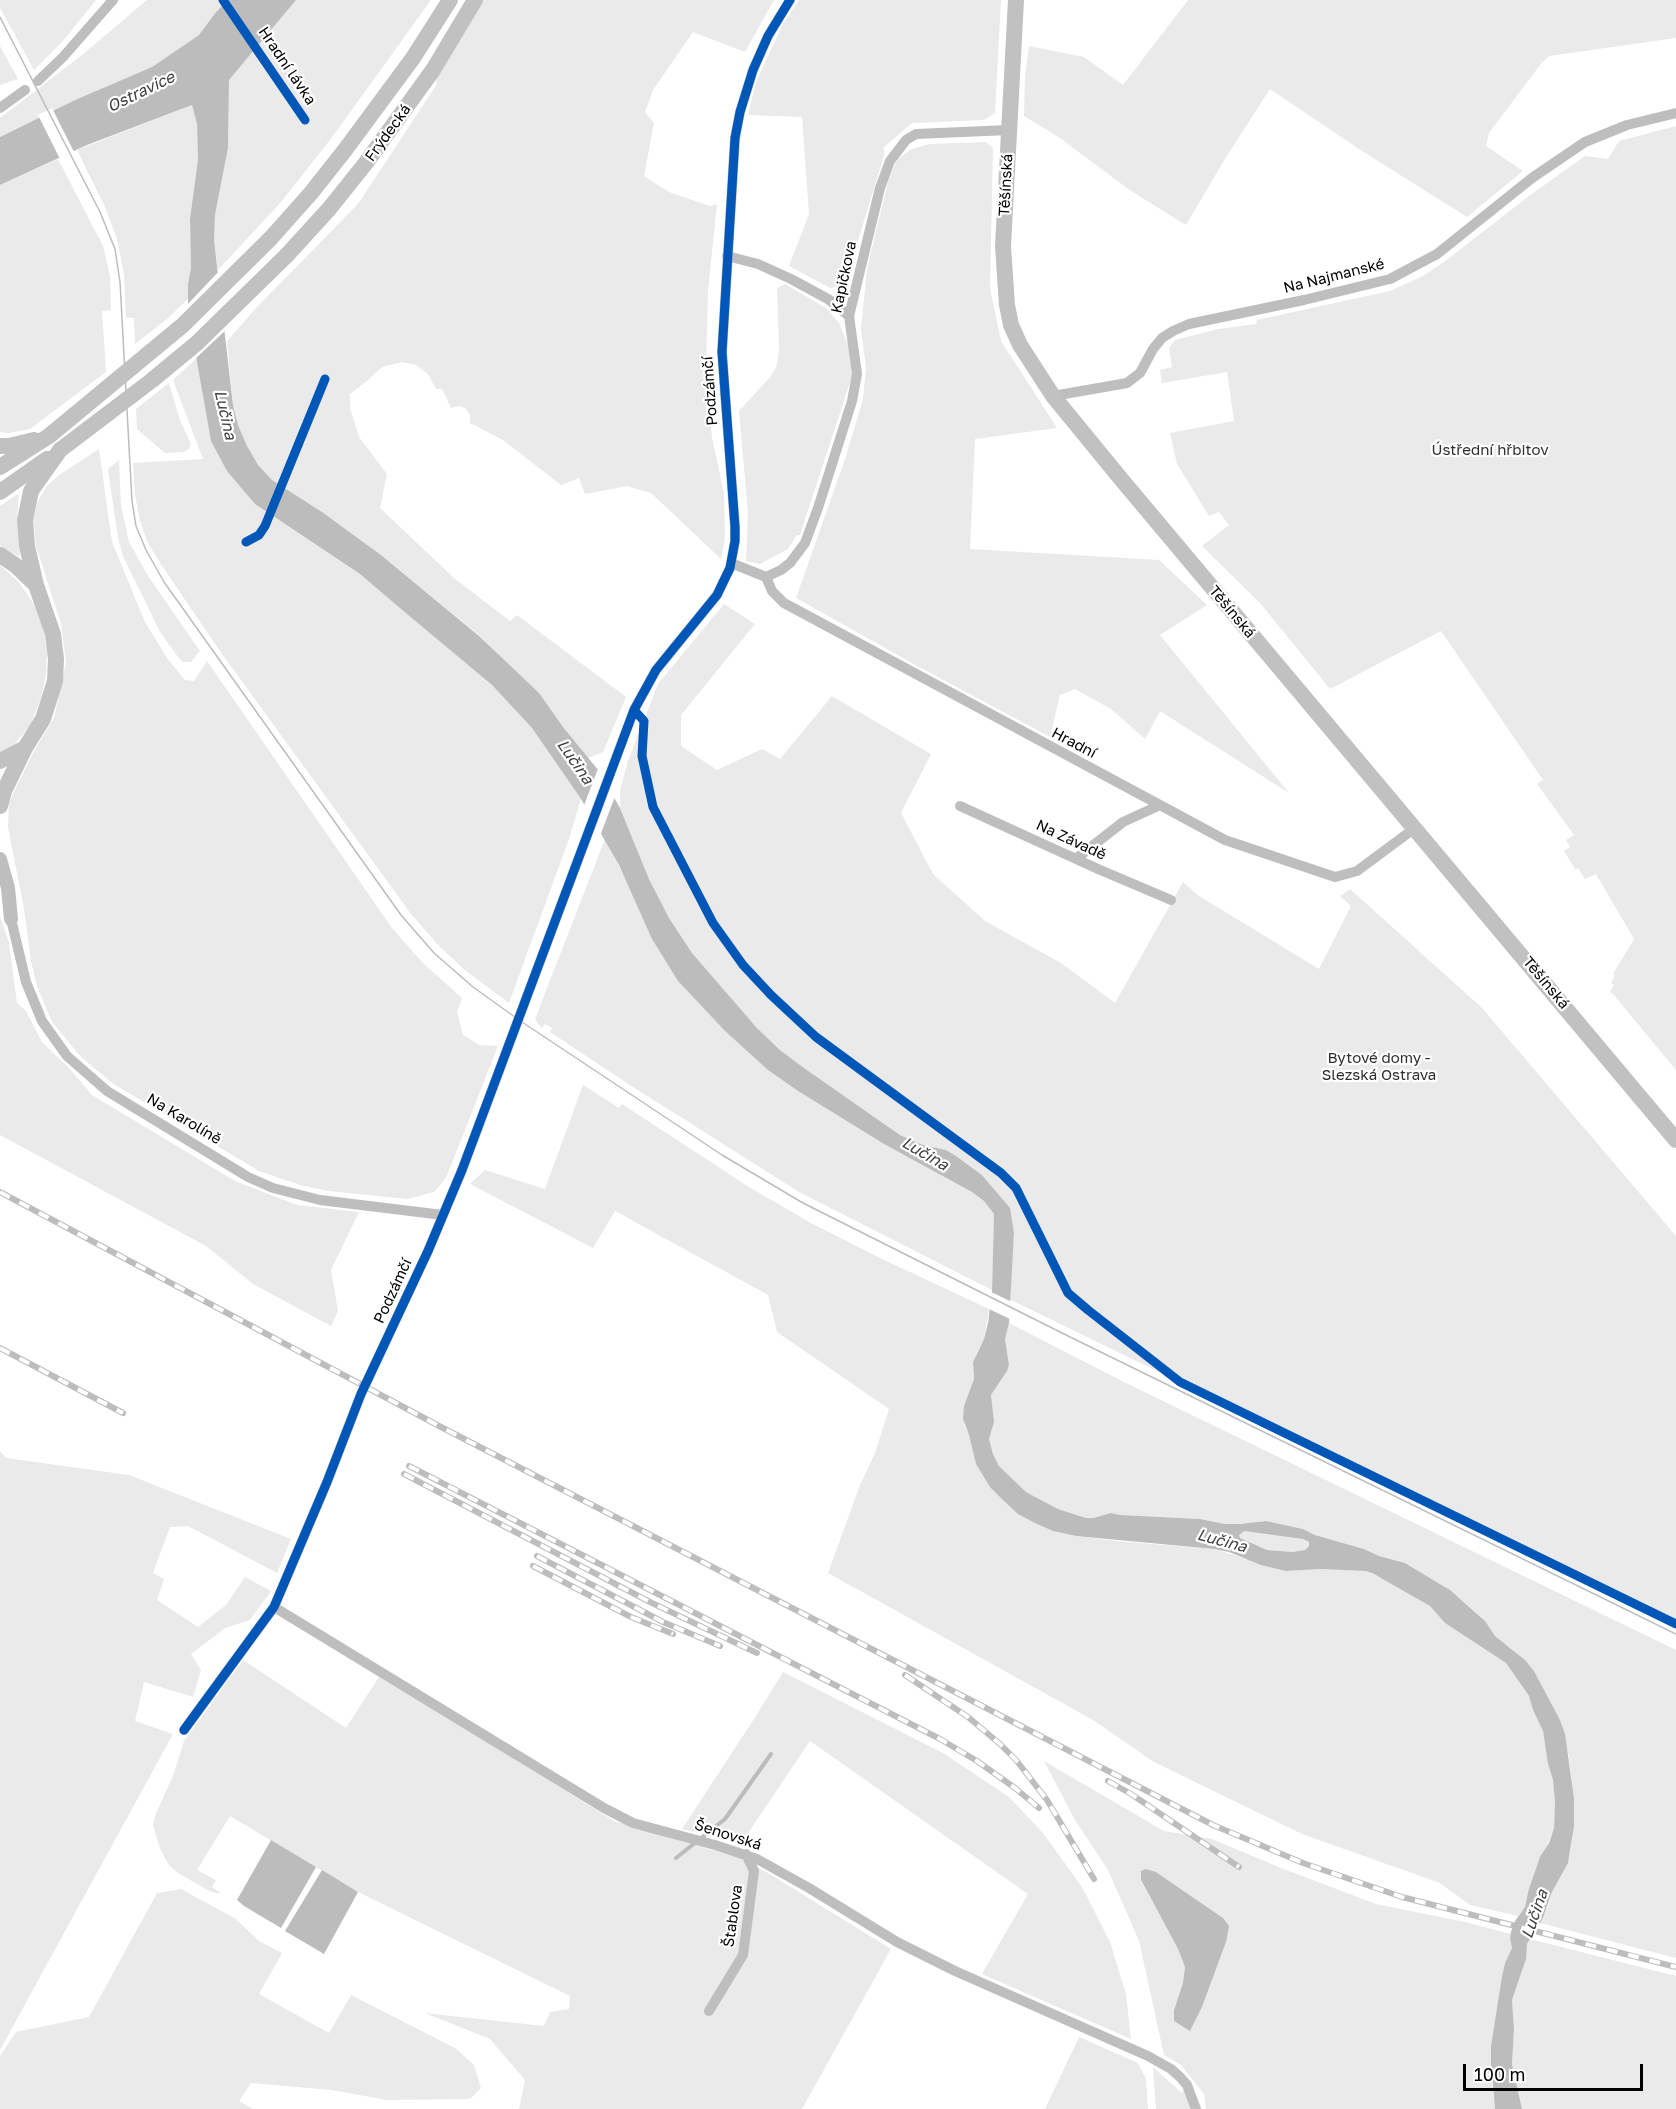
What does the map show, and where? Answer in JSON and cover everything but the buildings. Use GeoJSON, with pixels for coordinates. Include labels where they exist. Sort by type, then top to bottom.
{"type":"FeatureCollection","features":[{"type":"Feature","properties":{"kind":"main road","name":"Frýdecká"},"geometry":{"type":"LineString","coordinates":[[0,467],[49,436],[183,325],[271,238],[311,194],[345,150],[413,58],[450,0]]}},
{"type":"Feature","properties":{"kind":"main road","name":"Frýdecká"},"geometry":{"type":"LineString","coordinates":[[60,450],[188,351],[287,255],[329,209],[365,164],[433,70],[475,0]]}},
{"type":"Feature","properties":{"kind":"main road","name":"Těšínská"},"geometry":{"type":"LineString","coordinates":[[1016,0],[1004,246],[1006,305],[1011,325],[1020,345],[1053,396],[1676,1140]]}},
{"type":"Feature","properties":{"kind":"main road"},"geometry":{"type":"LineString","coordinates":[[0,446],[49,436]]}},
{"type":"Feature","properties":{"kind":"main road"},"geometry":{"type":"LineString","coordinates":[[0,492],[60,450]]}},
{"type":"Feature","properties":{"kind":"main road"},"geometry":{"type":"LineString","coordinates":[[0,806],[4,791],[24,748],[36,732],[46,712],[52,693],[56,651],[53,634],[36,585],[25,533],[26,505],[33,486],[60,450]]}},
{"type":"Feature","properties":{"kind":"main road"},"geometry":{"type":"LineString","coordinates":[[0,555],[15,565],[36,585]]}},
{"type":"Feature","properties":{"kind":"main road"},"geometry":{"type":"LineString","coordinates":[[0,761],[24,748]]}},
{"type":"Feature","properties":{"kind":"street"},"geometry":{"type":"LineString","coordinates":[[38,81],[63,57],[113,0]]}},
{"type":"Feature","properties":{"kind":"street","name":"Podzámčí"},"geometry":{"type":"LineString","coordinates":[[184,1730],[274,1607],[361,1394],[470,1152],[634,710],[650,678],[717,595],[732,563],[735,527],[722,352],[734,151],[740,112],[760,54],[790,0]]}},
{"type":"Feature","properties":{"kind":"street"},"geometry":{"type":"LineString","coordinates":[[0,108],[25,90]]}},
{"type":"Feature","properties":{"kind":"street","name":"Na Najmanské"},"geometry":{"type":"LineString","coordinates":[[1053,396],[1127,383],[1140,373],[1162,338],[1189,324],[1390,279],[1437,254],[1532,178],[1585,142],[1627,125],[1676,113]]}},
{"type":"Feature","properties":{"kind":"street","name":"Kapičkova"},"geometry":{"type":"LineString","coordinates":[[766,578],[781,570],[794,559],[809,534],[856,381],[849,316],[882,180],[890,161],[901,146],[916,134],[1009,130]]}},
{"type":"Feature","properties":{"kind":"street"},"geometry":{"type":"LineString","coordinates":[[727,256],[758,264],[791,279],[828,299],[849,316]]}},
{"type":"Feature","properties":{"kind":"street"},"geometry":{"type":"LineString","coordinates":[[732,563],[766,578]]}},
{"type":"Feature","properties":{"kind":"street","name":"Hradní"},"geometry":{"type":"LineString","coordinates":[[766,578],[772,591],[784,603],[1225,840],[1335,877],[1357,871],[1414,828]]}},
{"type":"Feature","properties":{"kind":"street","name":"Na Závadě"},"geometry":{"type":"LineString","coordinates":[[960,806],[1077,858],[1098,870],[1171,900]]}},
{"type":"Feature","properties":{"kind":"street"},"geometry":{"type":"LineString","coordinates":[[1077,858],[1123,822],[1158,806]]}},
{"type":"Feature","properties":{"kind":"street","name":"Na Karolíně"},"geometry":{"type":"LineString","coordinates":[[0,859],[26,982],[42,1022],[67,1056],[106,1091],[248,1177],[273,1188],[320,1200],[443,1215]]}},
{"type":"Feature","properties":{"kind":"street","name":"Na Karolíně"},"geometry":{"type":"LineString","coordinates":[[0,898],[11,919]]}},
{"type":"Feature","properties":{"kind":"street","name":"Šenovská"},"geometry":{"type":"LineString","coordinates":[[274,1607],[604,1808],[633,1823],[746,1854],[782,1872],[897,1942],[956,1971],[1148,2056],[1171,2069],[1187,2085],[1196,2109]]}},
{"type":"Feature","properties":{"kind":"street","name":"Štablova"},"geometry":{"type":"LineString","coordinates":[[709,2011],[743,1955],[754,1871],[746,1854]]}},
{"type":"Feature","properties":{"kind":"green space"},"geometry":{"type":"Polygon","coordinates":[[[0,0],[96,0],[63,41],[34,70],[0,8],[0,0]]]}},
{"type":"Feature","properties":{"kind":"green space"},"geometry":{"type":"Polygon","coordinates":[[[147,0],[228,0],[199,35],[152,67],[75,100],[0,137],[0,118],[82,55],[147,0]]]}},
{"type":"Feature","properties":{"kind":"green space"},"geometry":{"type":"Polygon","coordinates":[[[296,0],[431,0],[333,136],[282,201],[218,270],[214,240],[215,215],[228,148],[229,80],[296,0]]]}},
{"type":"Feature","properties":{"kind":"green space"},"geometry":{"type":"Polygon","coordinates":[[[475,0],[774,0],[745,52],[693,32],[653,90],[645,112],[654,123],[644,176],[669,192],[710,206],[717,204],[708,291],[706,370],[712,438],[724,493],[725,537],[721,559],[651,493],[627,486],[585,494],[579,478],[561,485],[503,440],[470,423],[470,415],[465,408],[459,406],[451,408],[442,389],[436,389],[428,374],[416,365],[402,362],[382,367],[350,394],[350,408],[359,437],[387,474],[380,508],[454,578],[510,621],[517,615],[626,697],[603,752],[588,758],[563,727],[480,636],[381,555],[322,512],[272,480],[258,466],[247,446],[238,425],[233,404],[227,341],[358,204],[437,84],[433,70],[475,0]]]}},
{"type":"Feature","properties":{"kind":"green space"},"geometry":{"type":"Polygon","coordinates":[[[799,0],[1001,0],[995,113],[984,120],[912,123],[883,148],[885,152],[846,280],[838,287],[830,288],[789,266],[809,214],[802,117],[748,115],[756,82],[783,24],[799,0]]]}},
{"type":"Feature","properties":{"kind":"green space"},"geometry":{"type":"Polygon","coordinates":[[[1188,0],[1676,0],[1676,38],[1549,56],[1489,133],[1486,146],[1523,171],[1467,217],[1362,151],[1270,89],[1186,225],[1131,191],[1060,138],[1024,116],[1025,76],[1029,46],[1084,57],[1123,85],[1188,0]]]}},
{"type":"Feature","properties":{"kind":"green space"},"geometry":{"type":"Polygon","coordinates":[[[0,46],[18,79],[0,85],[0,46]]]}},
{"type":"Feature","properties":{"kind":"green space"},"geometry":{"type":"Polygon","coordinates":[[[192,105],[197,124],[198,159],[190,219],[189,298],[135,344],[134,318],[126,318],[124,274],[117,239],[105,207],[77,150],[192,105]]]}},
{"type":"Feature","properties":{"kind":"green space","name":"Ústřední hřbitov"},"geometry":{"type":"Polygon","coordinates":[[[1676,126],[1676,1070],[1610,992],[1614,985],[1611,983],[1615,975],[1613,974],[1634,939],[1596,874],[1585,879],[1578,868],[1575,869],[1564,851],[1570,847],[1566,840],[1574,835],[1537,784],[1543,780],[1441,631],[1330,689],[1260,603],[1202,546],[1229,525],[1219,512],[1209,516],[1177,464],[1170,433],[1234,421],[1227,372],[1162,383],[1160,370],[1172,367],[1169,348],[1175,340],[1218,329],[1256,324],[1257,320],[1390,291],[1423,276],[1585,156],[1608,159],[1619,141],[1676,126]]]}},
{"type":"Feature","properties":{"kind":"green space"},"geometry":{"type":"Polygon","coordinates":[[[986,142],[993,148],[990,288],[1001,341],[1057,428],[975,439],[970,549],[1159,560],[1207,605],[1160,635],[1289,793],[1160,711],[1145,739],[1111,709],[1075,689],[1060,695],[1050,737],[796,598],[845,459],[863,399],[866,368],[861,329],[867,269],[888,182],[897,160],[911,149],[930,144],[986,142]]]}},
{"type":"Feature","properties":{"kind":"green space"},"geometry":{"type":"Polygon","coordinates":[[[58,159],[103,246],[110,276],[111,310],[102,311],[106,372],[30,429],[9,433],[0,432],[0,185],[58,159]]]}},
{"type":"Feature","properties":{"kind":"green space"},"geometry":{"type":"Polygon","coordinates":[[[785,284],[826,308],[839,323],[849,347],[852,376],[800,535],[797,535],[788,549],[760,564],[746,561],[748,513],[739,411],[771,376],[777,365],[779,349],[777,288],[785,284]]]}},
{"type":"Feature","properties":{"kind":"green space"},"geometry":{"type":"Polygon","coordinates":[[[197,358],[211,441],[268,513],[360,574],[492,685],[532,728],[581,799],[569,839],[509,1003],[466,971],[439,946],[411,914],[222,654],[147,541],[135,495],[133,463],[203,459],[173,380],[197,358]]]}},
{"type":"Feature","properties":{"kind":"green space"},"geometry":{"type":"Polygon","coordinates":[[[169,383],[180,420],[191,444],[184,452],[165,453],[137,429],[136,409],[169,383]]]}},
{"type":"Feature","properties":{"kind":"green space"},"geometry":{"type":"Polygon","coordinates":[[[99,449],[112,542],[145,622],[167,658],[185,680],[194,681],[207,661],[392,928],[423,963],[462,998],[457,1012],[463,1035],[479,1045],[498,1046],[446,1178],[434,1192],[407,1199],[328,1191],[300,1185],[259,1171],[112,1083],[80,1056],[52,1022],[37,986],[31,961],[24,909],[8,827],[9,802],[34,751],[54,718],[66,662],[61,624],[36,546],[33,518],[38,501],[47,486],[59,475],[99,449]]]}},
{"type":"Feature","properties":{"kind":"green space"},"geometry":{"type":"Polygon","coordinates":[[[119,460],[121,505],[129,542],[148,576],[200,651],[191,662],[183,662],[160,632],[123,556],[118,538],[108,469],[119,460]]]}},
{"type":"Feature","properties":{"kind":"green space"},"geometry":{"type":"Polygon","coordinates":[[[19,493],[17,519],[20,555],[18,556],[0,546],[0,506],[19,493]]]}},
{"type":"Feature","properties":{"kind":"green space"},"geometry":{"type":"Polygon","coordinates":[[[0,565],[19,582],[37,609],[47,653],[46,675],[31,724],[13,746],[0,752],[0,565]]]}},
{"type":"Feature","properties":{"kind":"green space","name":"Bytové domy - Slezská Ostrava"},"geometry":{"type":"Polygon","coordinates":[[[724,604],[755,624],[681,715],[681,746],[717,770],[762,749],[780,759],[832,696],[931,754],[901,813],[933,874],[985,921],[1061,963],[1115,1003],[1183,882],[1199,896],[1319,969],[1351,906],[1340,896],[1350,889],[1482,1008],[1676,1236],[1676,1624],[1009,1299],[1014,1233],[1009,1208],[982,1175],[946,1150],[923,1145],[900,1135],[780,1050],[753,1024],[692,953],[669,918],[649,879],[620,808],[620,790],[628,761],[658,684],[724,604]]]}},
{"type":"Feature","properties":{"kind":"green space"},"geometry":{"type":"Polygon","coordinates":[[[605,839],[678,981],[725,1031],[768,1070],[798,1091],[884,1144],[972,1192],[984,1201],[994,1214],[992,1290],[799,1192],[550,1032],[552,1028],[545,1024],[542,1028],[539,1025],[535,1019],[605,839]]]}},
{"type":"Feature","properties":{"kind":"green space"},"geometry":{"type":"Polygon","coordinates":[[[0,916],[9,943],[17,1003],[26,1011],[42,1042],[92,1095],[235,1181],[297,1205],[359,1212],[331,1270],[338,1311],[331,1326],[253,1284],[206,1246],[0,1135],[0,916]]]}},
{"type":"Feature","properties":{"kind":"green space"},"geometry":{"type":"Polygon","coordinates":[[[583,1085],[619,1108],[622,1104],[749,1187],[811,1223],[989,1309],[984,1339],[976,1354],[974,1379],[964,1406],[964,1425],[969,1435],[976,1464],[1053,1531],[1127,1542],[1214,1549],[1286,1571],[1320,1569],[1366,1571],[1394,1584],[1430,1606],[1445,1623],[1506,1663],[1529,1696],[1543,1731],[1555,1802],[1554,1828],[1528,1892],[1525,1907],[1518,1916],[1470,1905],[1440,1883],[1302,1834],[1154,1762],[1093,1720],[828,1573],[860,1485],[875,1453],[889,1409],[777,1332],[768,1295],[615,1211],[593,1248],[470,1184],[485,1170],[545,1189],[583,1085]]]}},
{"type":"Feature","properties":{"kind":"green space"},"geometry":{"type":"Polygon","coordinates":[[[1009,1323],[1126,1383],[1676,1650],[1676,1958],[1540,1923],[1552,1892],[1568,1863],[1571,1849],[1574,1798],[1569,1757],[1560,1720],[1534,1671],[1525,1660],[1495,1636],[1480,1616],[1450,1590],[1405,1563],[1315,1535],[1303,1529],[1266,1521],[1225,1524],[1200,1519],[1111,1513],[1086,1518],[1058,1509],[1026,1492],[999,1466],[989,1439],[992,1429],[991,1395],[1009,1365],[1005,1339],[1009,1323]]]}},
{"type":"Feature","properties":{"kind":"green space"},"geometry":{"type":"Polygon","coordinates":[[[0,1451],[6,1458],[129,1475],[291,1539],[277,1573],[188,1526],[170,1527],[153,1573],[164,1579],[157,1600],[198,1627],[226,1605],[245,1577],[271,1591],[250,1620],[225,1628],[191,1654],[201,1670],[193,1697],[144,1682],[135,1721],[173,1734],[0,2050],[0,1451]]]}},
{"type":"Feature","properties":{"kind":"green space"},"geometry":{"type":"Polygon","coordinates":[[[1244,1531],[1303,1539],[1309,1542],[1309,1546],[1305,1550],[1293,1552],[1267,1550],[1240,1538],[1238,1535],[1244,1531]]]}},
{"type":"Feature","properties":{"kind":"green space"},"geometry":{"type":"Polygon","coordinates":[[[243,1660],[346,1728],[379,1677],[614,1821],[739,1858],[768,1873],[891,1949],[802,2109],[519,2109],[525,2080],[490,2039],[425,2013],[544,2026],[550,2012],[569,2009],[570,1996],[358,1892],[230,1816],[197,1870],[216,1880],[212,1887],[221,1893],[209,1891],[178,1873],[168,1864],[160,1848],[153,1825],[156,1813],[173,1776],[184,1741],[243,1660]]]}},
{"type":"Feature","properties":{"kind":"green space"},"geometry":{"type":"Polygon","coordinates":[[[783,1672],[943,1753],[1009,1797],[1043,1833],[1082,1887],[1110,1942],[1126,1994],[1131,2039],[982,1974],[1028,1894],[810,1741],[742,1842],[682,1829],[783,1672]]]}},
{"type":"Feature","properties":{"kind":"green space"},"geometry":{"type":"Polygon","coordinates":[[[1044,1761],[1164,1831],[1212,1839],[1376,1904],[1511,1934],[1512,1948],[1502,1976],[1491,2046],[1495,2109],[1206,2109],[1204,2094],[1181,2065],[1164,2055],[1139,1941],[1108,1870],[1075,1820],[1044,1761]],[[1146,1869],[1141,1881],[1178,1949],[1185,1967],[1183,1983],[1174,2010],[1190,2031],[1202,2007],[1226,1942],[1223,1918],[1156,1872],[1146,1869]]]}},
{"type":"Feature","properties":{"kind":"green space"},"geometry":{"type":"Polygon","coordinates":[[[181,1889],[236,1919],[259,1941],[282,1953],[259,1994],[329,2033],[351,1995],[455,2048],[474,2065],[481,2088],[470,2099],[387,2100],[332,2090],[251,2083],[239,2101],[253,2109],[0,2109],[0,2056],[16,2032],[89,2017],[157,1893],[181,1889]]]}},
{"type":"Feature","properties":{"kind":"green space"},"geometry":{"type":"Polygon","coordinates":[[[1530,1939],[1676,1976],[1676,2109],[1522,2109],[1512,2064],[1514,2029],[1512,2000],[1526,1959],[1526,1947],[1530,1939]]]}},
{"type":"Feature","properties":{"kind":"green space"},"geometry":{"type":"Polygon","coordinates":[[[1079,2037],[1138,2063],[1146,2079],[1148,2109],[1045,2109],[1079,2037]]]}},
{"type":"Feature","properties":{"kind":"green space"},"geometry":{"type":"Polygon","coordinates":[[[1153,2067],[1182,2093],[1187,2085],[1196,2109],[1156,2109],[1153,2067]]]}},
{"type":"Feature","properties":{"kind":"water"},"geometry":{"type":"Polygon","coordinates":[[[228,0],[296,0],[229,80],[228,148],[215,215],[214,240],[233,405],[247,446],[258,465],[272,480],[322,512],[381,555],[479,636],[539,693],[599,771],[620,808],[649,879],[669,918],[692,953],[756,1027],[780,1050],[804,1068],[900,1135],[923,1145],[946,1150],[956,1156],[982,1175],[1010,1208],[1014,1233],[1009,1323],[1005,1339],[1009,1365],[991,1395],[994,1422],[989,1439],[999,1466],[1026,1492],[1058,1509],[1086,1518],[1111,1513],[1200,1519],[1225,1524],[1266,1521],[1303,1529],[1315,1535],[1405,1563],[1450,1590],[1485,1621],[1495,1636],[1525,1660],[1534,1671],[1565,1734],[1574,1798],[1574,1827],[1568,1863],[1552,1892],[1543,1918],[1527,1944],[1526,1959],[1512,2000],[1514,2029],[1512,2064],[1522,2109],[1495,2109],[1491,2046],[1502,1976],[1512,1948],[1511,1932],[1515,1921],[1525,1907],[1540,1857],[1549,1843],[1554,1828],[1555,1802],[1543,1731],[1529,1696],[1506,1663],[1445,1623],[1430,1606],[1366,1571],[1320,1569],[1286,1571],[1214,1549],[1076,1536],[1053,1531],[1035,1523],[1018,1514],[1004,1501],[990,1487],[976,1464],[963,1419],[964,1406],[974,1379],[973,1362],[984,1339],[988,1323],[992,1290],[994,1214],[984,1201],[972,1192],[884,1144],[798,1091],[768,1070],[725,1031],[678,981],[652,939],[619,865],[581,799],[532,728],[492,685],[360,574],[255,504],[227,471],[211,441],[188,311],[188,284],[191,268],[190,219],[198,159],[197,124],[192,105],[87,145],[0,185],[0,137],[75,100],[152,67],[199,35],[228,0]],[[1244,1531],[1239,1535],[1240,1538],[1267,1550],[1293,1552],[1305,1550],[1309,1546],[1309,1542],[1303,1539],[1244,1531]]]}},
{"type":"Feature","properties":{"kind":"water"},"geometry":{"type":"Polygon","coordinates":[[[271,1840],[316,1867],[281,1928],[237,1900],[271,1840]]]}},
{"type":"Feature","properties":{"kind":"water"},"geometry":{"type":"Polygon","coordinates":[[[1146,1869],[1156,1872],[1223,1918],[1229,1926],[1226,1942],[1202,2007],[1190,2031],[1174,2021],[1174,2010],[1183,1983],[1185,1967],[1178,1949],[1141,1880],[1141,1871],[1146,1869]]]}},
{"type":"Feature","properties":{"kind":"water"},"geometry":{"type":"Polygon","coordinates":[[[322,1870],[358,1892],[324,1954],[285,1931],[322,1870]]]}},
{"type":"Feature","properties":{"kind":"pier"},"geometry":{"type":"Polygon","coordinates":[[[52,108],[75,154],[61,161],[38,115],[52,108]]]}},
{"type":"Feature","properties":{"kind":"pier"},"geometry":{"type":"Polygon","coordinates":[[[221,269],[229,327],[194,360],[186,306],[221,269]]]}},
{"type":"Feature","properties":{"kind":"pier"},"geometry":{"type":"Polygon","coordinates":[[[599,766],[616,794],[600,836],[583,808],[599,766]]]}},
{"type":"Feature","properties":{"kind":"pier"},"geometry":{"type":"Polygon","coordinates":[[[989,1291],[1012,1302],[1012,1320],[987,1308],[989,1291]]]}},
{"type":"Feature","properties":{"kind":"waterway"},"geometry":{"type":"LineString","coordinates":[[676,1858],[725,1819],[771,1754]]}},
{"type":"Feature","properties":{"kind":"tram line"},"geometry":{"type":"LineString","coordinates":[[0,17],[100,212],[115,249],[120,282],[132,501],[136,526],[146,550],[164,582],[401,915],[434,953],[473,987],[519,1020],[722,1155],[803,1203],[1064,1334],[1676,1634]]}},
{"type":"Feature","properties":{"kind":"railway"},"geometry":{"type":"LineString","coordinates":[[0,1192],[441,1427],[1213,1825],[1303,1863],[1402,1897],[1676,1967]]}},
{"type":"Feature","properties":{"kind":"railway"},"geometry":{"type":"LineString","coordinates":[[0,1348],[123,1413]]}},
{"type":"Feature","properties":{"kind":"railway"},"geometry":{"type":"LineString","coordinates":[[409,1466],[940,1739],[977,1761],[1039,1808]]}},
{"type":"Feature","properties":{"kind":"railway"},"geometry":{"type":"LineString","coordinates":[[404,1474],[652,1603],[757,1653]]}},
{"type":"Feature","properties":{"kind":"railway"},"geometry":{"type":"LineString","coordinates":[[537,1556],[663,1622],[720,1646]]}},
{"type":"Feature","properties":{"kind":"railway"},"geometry":{"type":"LineString","coordinates":[[533,1566],[631,1617],[673,1634]]}},
{"type":"Feature","properties":{"kind":"railway"},"geometry":{"type":"LineString","coordinates":[[905,1675],[968,1717],[1016,1760],[1047,1800],[1094,1879]]}},
{"type":"Feature","properties":{"kind":"railway"},"geometry":{"type":"LineString","coordinates":[[1108,1781],[1239,1867]]}},
{"type":"Feature","properties":{"kind":"cycle path","name":"Hradní lávka"},"geometry":{"type":"LineString","coordinates":[[223,0],[305,120]]}},
{"type":"Feature","properties":{"kind":"cycle path"},"geometry":{"type":"LineString","coordinates":[[184,1730],[274,1607],[361,1394],[428,1251],[462,1170],[634,710],[656,670],[717,595],[730,568],[735,527],[722,352],[735,138],[740,112],[753,70],[768,36],[790,0]]}},
{"type":"Feature","properties":{"kind":"cycle path"},"geometry":{"type":"LineString","coordinates":[[246,542],[259,535],[265,526],[325,379]]}},
{"type":"Feature","properties":{"kind":"cycle path"},"geometry":{"type":"LineString","coordinates":[[634,710],[644,721],[642,756],[653,807],[713,923],[743,965],[816,1037],[1001,1173],[1016,1188],[1068,1293],[1180,1382],[1676,1624]]}},
{"type":"Feature","properties":{"kind":"water label","name":"Ostravice"},"geometry":{"type":"Point","coordinates":[141,92]}},
{"type":"Feature","properties":{"kind":"water label","name":"Lučina"},"geometry":{"type":"Point","coordinates":[225,415]}},
{"type":"Feature","properties":{"kind":"water label","name":"Lučina"},"geometry":{"type":"Point","coordinates":[575,762]}},
{"type":"Feature","properties":{"kind":"water label","name":"Lučina"},"geometry":{"type":"Point","coordinates":[925,1154]}},
{"type":"Feature","properties":{"kind":"water label","name":"Lučina"},"geometry":{"type":"Point","coordinates":[1222,1541]}},
{"type":"Feature","properties":{"kind":"water label","name":"Lučina"},"geometry":{"type":"Point","coordinates":[1535,1914]}}]}
